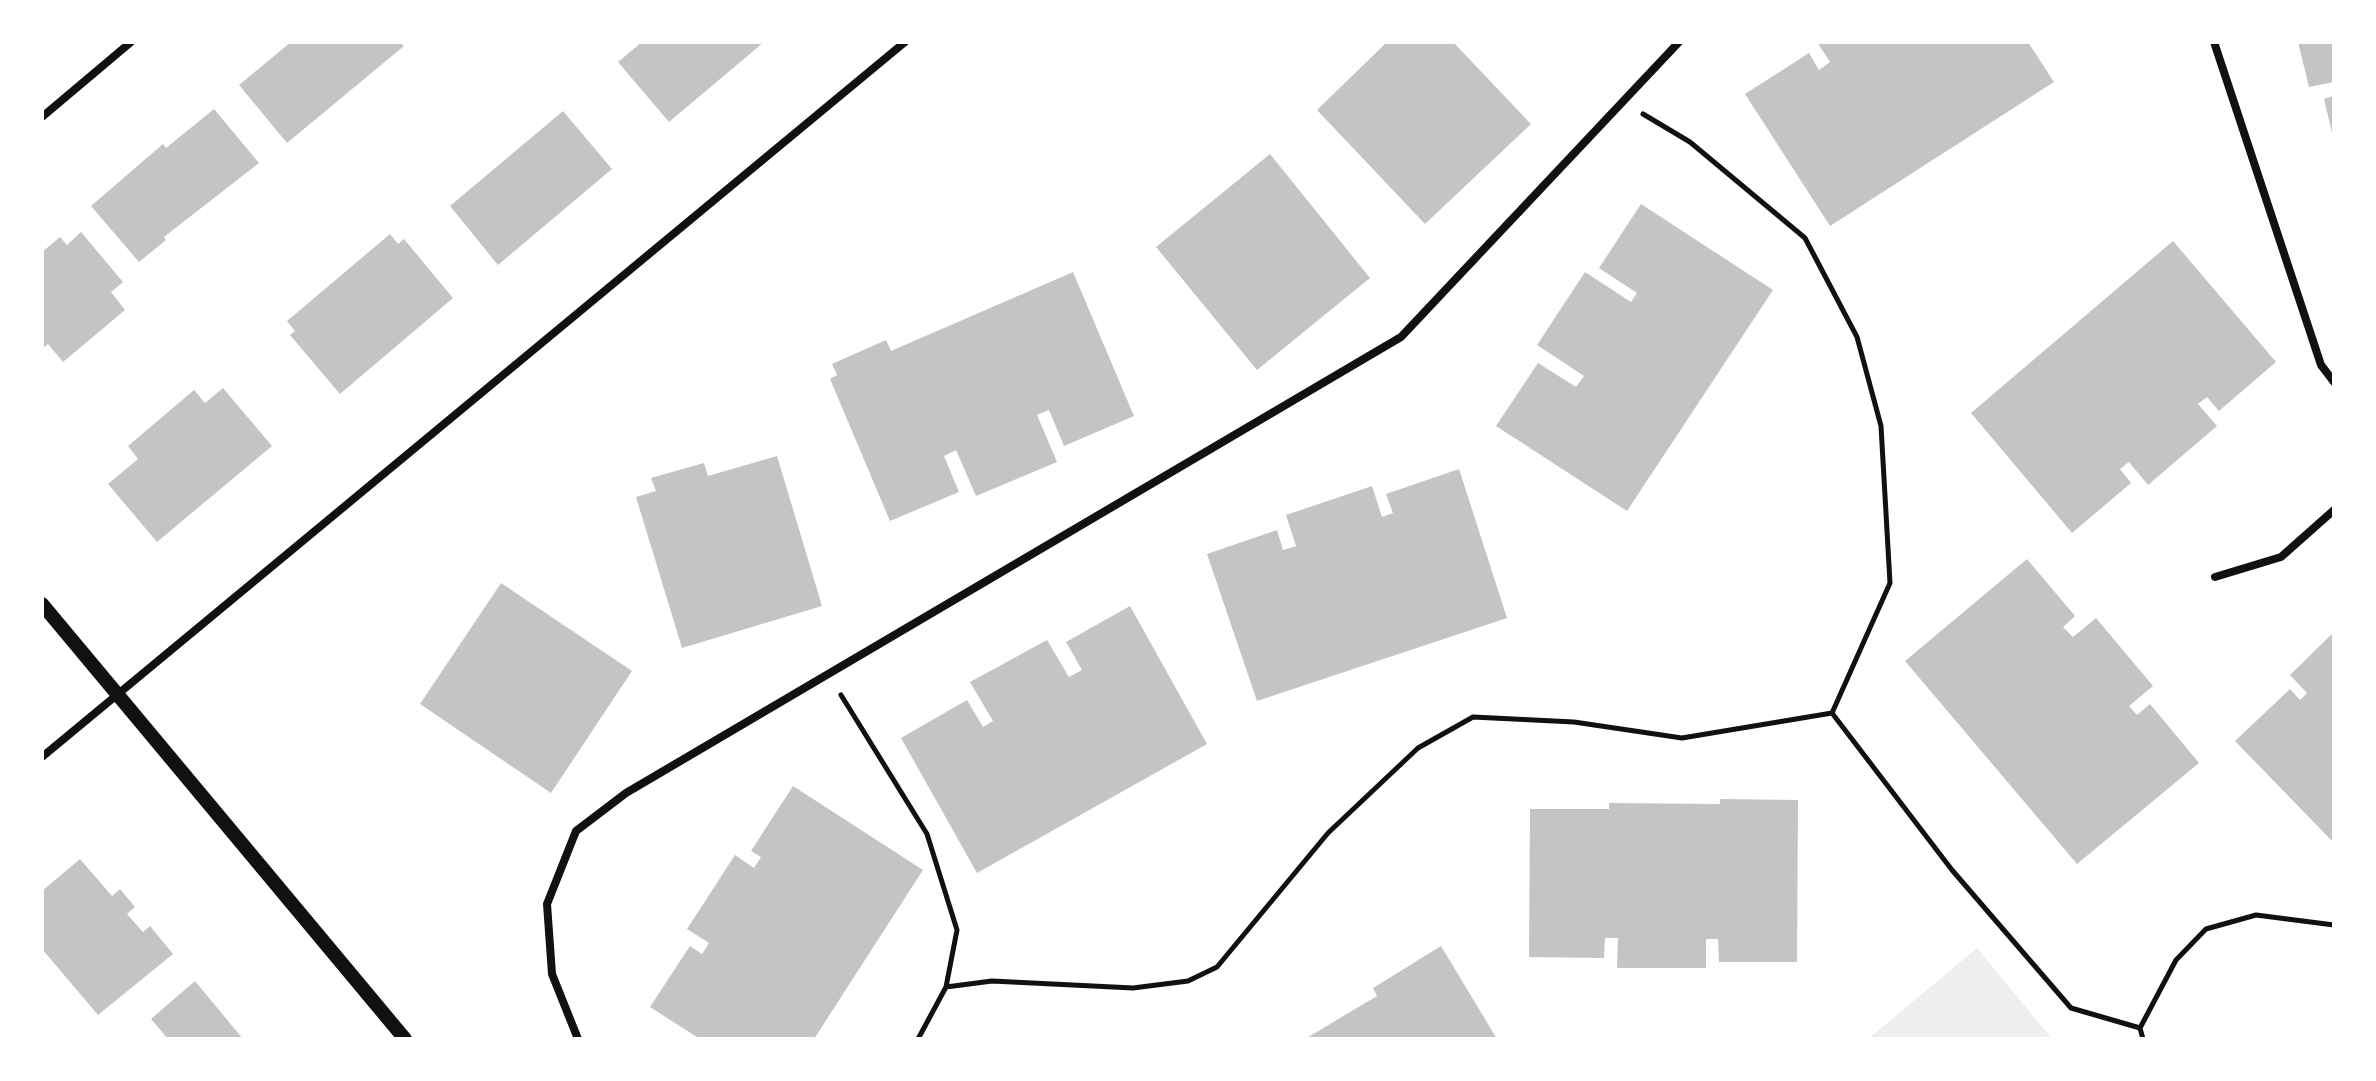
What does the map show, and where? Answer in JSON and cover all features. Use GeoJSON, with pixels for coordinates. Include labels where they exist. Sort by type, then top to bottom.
{"type":"FeatureCollection","features":[{"type":"Feature","properties":{"kind":"street"},"geometry":{"type":"LineString","coordinates":[[42,117],[131,42]]}},
{"type":"Feature","properties":{"kind":"street"},"geometry":{"type":"LineString","coordinates":[[42,757],[905,42]]}},
{"type":"Feature","properties":{"kind":"street"},"geometry":{"type":"LineString","coordinates":[[578,1039],[552,974],[547,904],[576,831],[626,793],[1401,337],[1625,103],[1679,42]]}},
{"type":"Feature","properties":{"kind":"street"},"geometry":{"type":"LineString","coordinates":[[2214,42],[2321,365],[2334,382]]}},
{"type":"Feature","properties":{"kind":"street"},"geometry":{"type":"LineString","coordinates":[[2215,577],[2281,557],[2334,510]]}},
{"type":"Feature","properties":{"kind":"street"},"geometry":{"type":"LineString","coordinates":[[42,604],[405,1039]]}},
{"type":"Feature","properties":{"kind":"path"},"geometry":{"type":"LineString","coordinates":[[1625,103],[1690,142],[1805,238],[1857,337],[1881,426],[1890,583],[1832,713]]}},
{"type":"Feature","properties":{"kind":"path"},"geometry":{"type":"LineString","coordinates":[[827,673],[927,834],[957,930],[946,987],[918,1039]]}},
{"type":"Feature","properties":{"kind":"path"},"geometry":{"type":"LineString","coordinates":[[946,987],[992,981],[1133,988],[1188,981],[1217,967],[1328,833],[1418,748],[1473,717],[1574,722],[1682,738],[1832,713]]}},
{"type":"Feature","properties":{"kind":"path"},"geometry":{"type":"LineString","coordinates":[[1832,713],[1952,870],[2071,1008],[2140,1028]]}},
{"type":"Feature","properties":{"kind":"path"},"geometry":{"type":"LineString","coordinates":[[2143,1039],[2140,1028],[2176,960],[2206,929],[2256,915],[2334,925]]}},
{"type":"Feature","properties":{"kind":"shaded area"},"geometry":{"type":"Polygon","coordinates":[[[1977,948],[2052,1039],[1868,1039],[1977,948]]]}},
{"type":"Feature","properties":{"kind":"building"},"geometry":{"type":"Polygon","coordinates":[[[291,42],[400,42],[404,46],[287,143],[239,85],[291,42]]]}},
{"type":"Feature","properties":{"kind":"building"},"geometry":{"type":"Polygon","coordinates":[[[642,42],[764,42],[669,122],[618,62],[642,42]]]}},
{"type":"Feature","properties":{"kind":"building"},"geometry":{"type":"Polygon","coordinates":[[[1387,42],[1453,42],[1531,124],[1425,224],[1317,110],[1387,42]]]}},
{"type":"Feature","properties":{"kind":"building"},"geometry":{"type":"Polygon","coordinates":[[[1817,42],[2028,42],[2054,82],[1830,226],[1745,94],[1809,53],[1819,70],[1830,62],[1817,42]]]}},
{"type":"Feature","properties":{"kind":"building"},"geometry":{"type":"Polygon","coordinates":[[[2298,42],[2334,42],[2334,82],[2309,87],[2298,42]]]}},
{"type":"Feature","properties":{"kind":"building"},"geometry":{"type":"Polygon","coordinates":[[[2334,96],[2334,137],[2333,137],[2324,99],[2334,96]]]}},
{"type":"Feature","properties":{"kind":"building"},"geometry":{"type":"Polygon","coordinates":[[[214,109],[259,163],[164,237],[166,240],[139,262],[91,206],[163,144],[166,148],[214,109]]]}},
{"type":"Feature","properties":{"kind":"building"},"geometry":{"type":"Polygon","coordinates":[[[563,111],[612,169],[498,265],[450,206],[563,111]]]}},
{"type":"Feature","properties":{"kind":"building"},"geometry":{"type":"Polygon","coordinates":[[[1270,154],[1370,278],[1257,370],[1156,247],[1270,154]]]}},
{"type":"Feature","properties":{"kind":"building"},"geometry":{"type":"Polygon","coordinates":[[[1641,204],[1773,290],[1627,511],[1496,426],[1538,363],[1576,387],[1584,376],[1537,345],[1585,272],[1631,302],[1637,293],[1599,268],[1641,204]]]}},
{"type":"Feature","properties":{"kind":"building"},"geometry":{"type":"Polygon","coordinates":[[[81,232],[123,282],[111,292],[125,310],[63,362],[48,344],[42,349],[42,252],[60,237],[67,245],[81,232]]]}},
{"type":"Feature","properties":{"kind":"building"},"geometry":{"type":"Polygon","coordinates":[[[390,234],[398,244],[404,239],[453,298],[340,394],[290,335],[295,331],[287,321],[390,234]]]}},
{"type":"Feature","properties":{"kind":"building"},"geometry":{"type":"Polygon","coordinates":[[[2173,241],[2276,362],[2219,411],[2207,397],[2198,404],[2217,426],[2148,485],[2129,462],[2120,469],[2131,483],[2072,533],[1971,413],[2173,241]]]}},
{"type":"Feature","properties":{"kind":"building"},"geometry":{"type":"Polygon","coordinates":[[[1073,272],[1134,416],[1064,446],[1049,410],[1037,415],[1057,462],[976,496],[956,450],[944,456],[959,492],[890,521],[830,379],[837,375],[832,364],[886,340],[891,351],[1073,272]]]}},
{"type":"Feature","properties":{"kind":"building"},"geometry":{"type":"Polygon","coordinates":[[[223,388],[272,446],[157,542],[108,484],[138,459],[128,446],[194,390],[205,403],[223,388]]]}},
{"type":"Feature","properties":{"kind":"building"},"geometry":{"type":"Polygon","coordinates":[[[777,456],[822,606],[682,648],[636,497],[656,491],[651,478],[704,463],[708,476],[777,456]]]}},
{"type":"Feature","properties":{"kind":"building"},"geometry":{"type":"Polygon","coordinates":[[[1459,469],[1507,618],[1257,701],[1207,554],[1277,530],[1283,550],[1296,546],[1286,515],[1372,486],[1382,517],[1393,513],[1386,494],[1459,469]]]}},
{"type":"Feature","properties":{"kind":"building"},"geometry":{"type":"Polygon","coordinates":[[[2027,559],[2075,616],[2063,627],[2073,637],[2096,618],[2153,686],[2129,706],[2137,715],[2150,704],[2199,763],[2077,864],[1905,661],[2027,559]]]}},
{"type":"Feature","properties":{"kind":"building"},"geometry":{"type":"Polygon","coordinates":[[[501,583],[632,671],[551,793],[420,704],[501,583]]]}},
{"type":"Feature","properties":{"kind":"building"},"geometry":{"type":"Polygon","coordinates":[[[1130,606],[1207,744],[977,873],[901,738],[967,700],[983,727],[993,721],[970,682],[1047,640],[1069,677],[1082,670],[1066,642],[1130,606]]]}},
{"type":"Feature","properties":{"kind":"building"},"geometry":{"type":"Polygon","coordinates":[[[2334,632],[2334,843],[2235,741],[2290,689],[2300,700],[2307,693],[2290,675],[2334,632]]]}},
{"type":"Feature","properties":{"kind":"building"},"geometry":{"type":"Polygon","coordinates":[[[793,786],[923,870],[814,1039],[700,1039],[650,1007],[690,946],[702,954],[709,943],[687,929],[735,855],[754,868],[761,857],[751,851],[793,786]]]}},
{"type":"Feature","properties":{"kind":"building"},"geometry":{"type":"Polygon","coordinates":[[[1720,799],[1798,800],[1797,962],[1719,962],[1718,939],[1706,939],[1706,968],[1617,968],[1618,938],[1605,938],[1604,958],[1529,957],[1530,809],[1609,809],[1609,803],[1720,804],[1720,799]]]}},
{"type":"Feature","properties":{"kind":"building"},"geometry":{"type":"Polygon","coordinates":[[[80,859],[112,896],[120,889],[135,907],[127,914],[143,932],[150,926],[173,954],[98,1015],[42,949],[42,891],[80,859]]]}},
{"type":"Feature","properties":{"kind":"building"},"geometry":{"type":"Polygon","coordinates":[[[1441,946],[1497,1039],[1305,1039],[1377,996],[1373,988],[1441,946]]]}},
{"type":"Feature","properties":{"kind":"building"},"geometry":{"type":"Polygon","coordinates":[[[195,981],[243,1039],[168,1039],[151,1019],[195,981]]]}}]}
